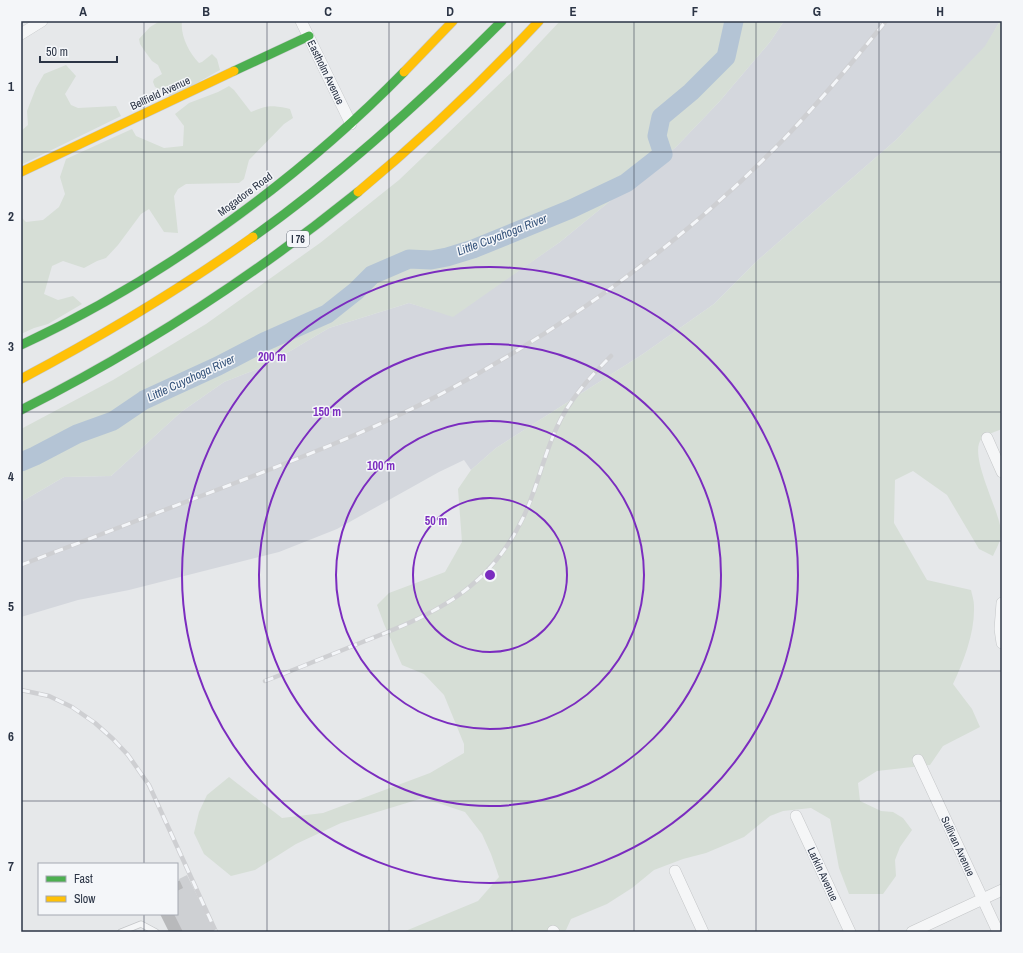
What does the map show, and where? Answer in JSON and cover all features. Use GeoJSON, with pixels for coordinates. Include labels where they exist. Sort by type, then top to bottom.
{"type":"FeatureCollection","features":[{"type":"Feature","properties":{"kind":"main road","name":"Mogadore Road"},"geometry":{"type":"LineString","coordinates":[[21,345],[78,318],[114,297],[217,230],[270,191],[351,124],[409,68],[453,21]]}},
{"type":"Feature","properties":{"kind":"main road","name":"I 76"},"geometry":{"type":"LineString","coordinates":[[21,379],[144,310],[219,262],[275,222],[319,188],[383,134],[451,72],[502,21]]}},
{"type":"Feature","properties":{"kind":"main road","name":"I 76"},"geometry":{"type":"LineString","coordinates":[[21,410],[103,366],[194,311],[269,260],[360,190],[409,148],[481,81],[539,21]]}},
{"type":"Feature","properties":{"kind":"main road","name":"Bellfield Avenue"},"geometry":{"type":"LineString","coordinates":[[21,172],[309,36]]}},
{"type":"Feature","properties":{"kind":"street"},"geometry":{"type":"LineString","coordinates":[[21,34],[42,21]]}},
{"type":"Feature","properties":{"kind":"street","name":"Eastholm Avenue"},"geometry":{"type":"LineString","coordinates":[[301,21],[351,124]]}},
{"type":"Feature","properties":{"kind":"street"},"geometry":{"type":"LineString","coordinates":[[987,438],[1002,472]]}},
{"type":"Feature","properties":{"kind":"street"},"geometry":{"type":"LineString","coordinates":[[1002,603],[1000,629],[1002,642]]}},
{"type":"Feature","properties":{"kind":"street","name":"Sullivan Avenue"},"geometry":{"type":"LineString","coordinates":[[918,760],[998,932]]}},
{"type":"Feature","properties":{"kind":"street","name":"Larkin Avenue"},"geometry":{"type":"LineString","coordinates":[[796,816],[850,932]]}},
{"type":"Feature","properties":{"kind":"street"},"geometry":{"type":"LineString","coordinates":[[675,871],[703,932]]}},
{"type":"Feature","properties":{"kind":"street"},"geometry":{"type":"LineString","coordinates":[[912,932],[1002,890]]}},
{"type":"Feature","properties":{"kind":"lane"},"geometry":{"type":"LineString","coordinates":[[121,932],[141,924],[156,932]]}},
{"type":"Feature","properties":{"kind":"shaded area"},"geometry":{"type":"Polygon","coordinates":[[[160,21],[182,21],[182,32],[184,38],[195,59],[199,63],[212,54],[217,59],[220,70],[170,98],[166,92],[155,87],[153,82],[154,79],[162,74],[158,65],[152,61],[140,44],[139,39],[150,27],[160,21]]]}},
{"type":"Feature","properties":{"kind":"shaded area"},"geometry":{"type":"Polygon","coordinates":[[[560,21],[784,21],[770,42],[719,102],[676,147],[560,242],[453,317],[409,303],[329,328],[265,366],[224,382],[181,412],[111,476],[64,477],[21,502],[21,429],[113,380],[206,324],[320,243],[399,180],[515,69],[560,21]]]}},
{"type":"Feature","properties":{"kind":"shaded area"},"geometry":{"type":"Polygon","coordinates":[[[784,21],[1000,21],[986,46],[896,140],[758,260],[714,304],[643,354],[496,448],[471,470],[464,460],[439,472],[337,529],[279,552],[129,590],[78,600],[21,617],[21,502],[64,477],[111,476],[181,412],[224,382],[265,366],[329,328],[409,303],[453,316],[560,242],[676,147],[719,102],[770,42],[784,21]]]}},
{"type":"Feature","properties":{"kind":"shaded area"},"geometry":{"type":"Polygon","coordinates":[[[1000,21],[1002,21],[1002,429],[982,438],[978,446],[978,456],[981,469],[996,510],[1001,532],[1000,541],[993,556],[979,549],[947,495],[913,471],[895,480],[894,523],[927,580],[971,590],[974,604],[973,626],[965,656],[953,684],[972,709],[980,727],[943,746],[930,765],[877,771],[858,783],[860,801],[881,811],[893,812],[903,818],[912,830],[900,847],[895,860],[896,876],[883,894],[849,894],[839,868],[830,819],[811,808],[783,811],[770,816],[744,837],[706,853],[683,859],[654,870],[632,888],[607,904],[571,919],[566,930],[563,932],[403,932],[478,901],[499,877],[482,834],[465,812],[423,798],[341,823],[296,844],[255,870],[231,876],[204,854],[194,833],[199,812],[207,795],[229,777],[282,818],[323,813],[430,773],[464,753],[464,744],[444,695],[424,674],[402,665],[377,605],[389,593],[445,572],[462,542],[458,489],[471,470],[496,448],[643,354],[714,304],[758,260],[896,140],[985,46],[1000,21]]]}},
{"type":"Feature","properties":{"kind":"shaded area"},"geometry":{"type":"Polygon","coordinates":[[[66,65],[76,76],[65,94],[71,105],[78,108],[116,106],[121,116],[21,165],[21,131],[28,125],[27,111],[36,88],[44,74],[66,65]]]}},
{"type":"Feature","properties":{"kind":"shaded area"},"geometry":{"type":"Polygon","coordinates":[[[229,86],[234,90],[251,112],[270,106],[279,107],[290,109],[293,118],[284,124],[249,160],[244,179],[239,183],[186,184],[178,189],[174,196],[178,233],[164,232],[149,209],[141,214],[118,245],[106,258],[84,268],[63,261],[52,266],[44,294],[58,300],[73,296],[82,304],[48,324],[21,334],[21,217],[26,222],[43,220],[59,207],[65,194],[60,177],[66,159],[132,129],[136,136],[164,148],[183,146],[184,126],[175,114],[189,103],[218,92],[229,86]]]}},
{"type":"Feature","properties":{"kind":"building"},"geometry":{"type":"Polygon","coordinates":[[[187,875],[215,932],[183,932],[174,915],[178,915],[178,890],[183,888],[179,879],[187,875]]]}},
{"type":"Feature","properties":{"kind":"waterway","name":"Little Cuyahoga River"},"geometry":{"type":"LineString","coordinates":[[21,462],[77,434],[113,421],[144,400],[218,366],[264,342],[327,314],[356,291],[372,275],[409,259],[431,260],[473,249],[571,209],[626,183],[663,154],[657,136],[661,117],[691,92],[726,57],[734,21]]}},
{"type":"Feature","properties":{"kind":"railway"},"geometry":{"type":"LineString","coordinates":[[21,565],[340,442],[441,394],[532,341],[620,282],[703,216],[780,143],[847,68],[886,21]]}},
{"type":"Feature","properties":{"kind":"railway"},"geometry":{"type":"LineString","coordinates":[[265,681],[411,622],[434,611],[475,583],[492,565],[509,543],[523,518],[552,438],[562,417],[574,398],[611,356]]}},
{"type":"Feature","properties":{"kind":"railway"},"geometry":{"type":"LineString","coordinates":[[21,690],[49,696],[72,707],[95,723],[128,755],[149,785],[216,932]]}},
{"type":"Feature","properties":{"kind":"traffic: fast"},"geometry":{"type":"LineString","coordinates":[[253,237],[286,213],[351,161],[413,107],[502,21]]}},
{"type":"Feature","properties":{"kind":"traffic: fast"},"geometry":{"type":"LineString","coordinates":[[234,71],[309,36]]}},
{"type":"Feature","properties":{"kind":"traffic: fast"},"geometry":{"type":"LineString","coordinates":[[21,345],[124,291],[175,259],[224,225],[318,152],[404,72]]}},
{"type":"Feature","properties":{"kind":"traffic: fast"},"geometry":{"type":"LineString","coordinates":[[21,410],[153,337],[195,310],[278,253],[358,192]]}},
{"type":"Feature","properties":{"kind":"traffic: slow"},"geometry":{"type":"LineString","coordinates":[[404,72],[453,21]]}},
{"type":"Feature","properties":{"kind":"traffic: slow"},"geometry":{"type":"LineString","coordinates":[[358,192],[451,110],[539,21]]}},
{"type":"Feature","properties":{"kind":"traffic: slow"},"geometry":{"type":"LineString","coordinates":[[21,172],[234,71]]}},
{"type":"Feature","properties":{"kind":"traffic: slow"},"geometry":{"type":"LineString","coordinates":[[21,379],[140,312],[197,276],[253,237]]}}]}
